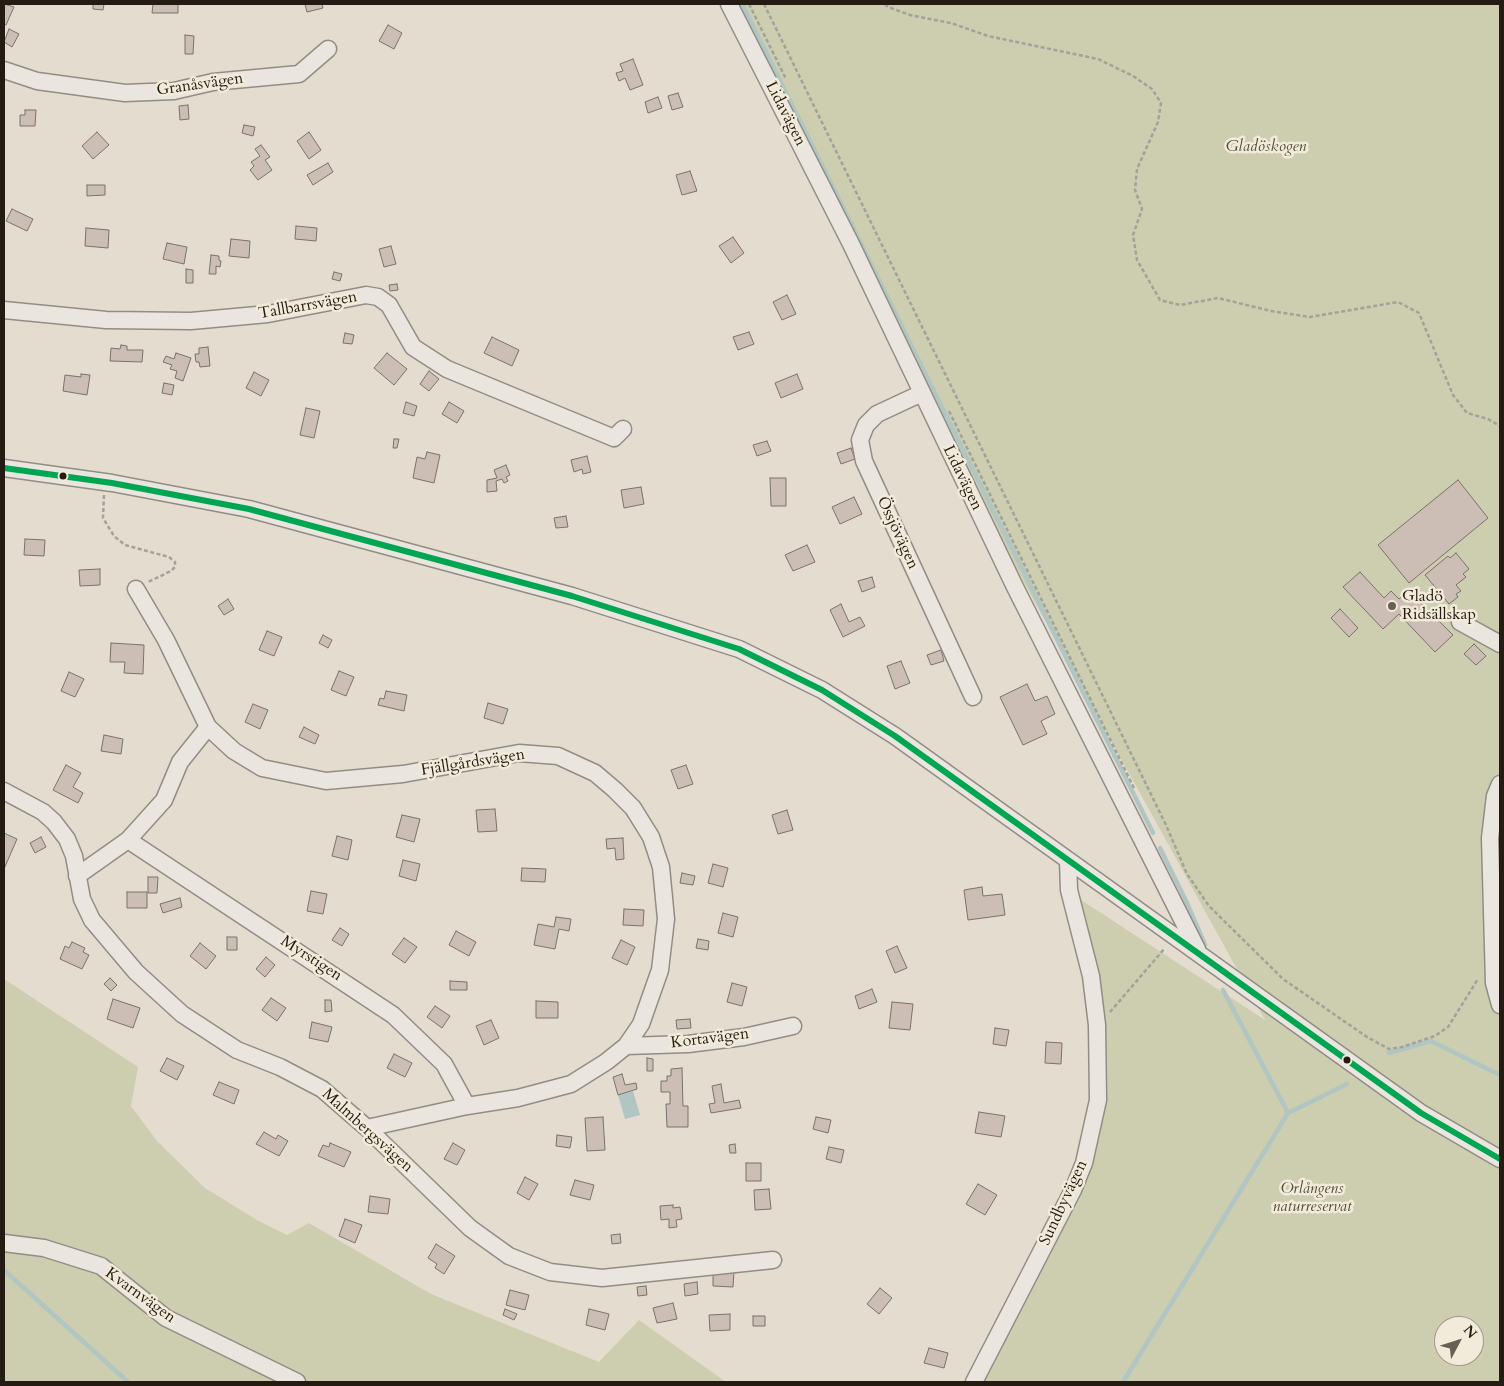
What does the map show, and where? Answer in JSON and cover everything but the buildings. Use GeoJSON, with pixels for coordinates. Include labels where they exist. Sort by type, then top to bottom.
{"type":"FeatureCollection","features":[{"type":"Feature","properties":{"kind":"street","name":"Lidavägen"},"geometry":{"type":"LineString","coordinates":[[729,4],[851,244],[1014,586],[1198,951]]}},
{"type":"Feature","properties":{"kind":"street","name":"Granåsvägen"},"geometry":{"type":"LineString","coordinates":[[4,70],[37,81],[125,93],[174,91],[214,82],[299,74],[328,49]]}},
{"type":"Feature","properties":{"kind":"street","name":"Tallbarrsvägen"},"geometry":{"type":"LineString","coordinates":[[4,310],[106,320],[191,321],[268,314],[366,295],[378,297],[389,305],[413,347],[447,369],[614,438],[623,429]]}},
{"type":"Feature","properties":{"kind":"street","name":"Össjövägen"},"geometry":{"type":"LineString","coordinates":[[922,393],[877,414],[866,425],[860,440],[864,461],[973,697]]}},
{"type":"Feature","properties":{"kind":"street"},"geometry":{"type":"LineString","coordinates":[[4,468],[112,484],[249,509],[572,596],[739,649],[822,690],[895,736],[1068,861],[1198,951],[1280,1014],[1421,1113],[1500,1160]]}},
{"type":"Feature","properties":{"kind":"street","name":"Fjällgårdsvägen"},"geometry":{"type":"LineString","coordinates":[[136,589],[166,640],[208,727],[234,751],[262,768],[326,781],[403,774],[519,753],[558,756],[595,773],[633,808],[651,837],[661,867],[666,920],[660,970],[642,1024],[626,1046],[606,1062],[570,1084],[518,1098],[467,1106],[367,1128]]}},
{"type":"Feature","properties":{"kind":"street"},"geometry":{"type":"LineString","coordinates":[[1460,622],[1500,644]]}},
{"type":"Feature","properties":{"kind":"street"},"geometry":{"type":"LineString","coordinates":[[77,876],[128,840],[164,800],[180,762],[208,727]]}},
{"type":"Feature","properties":{"kind":"street"},"geometry":{"type":"LineString","coordinates":[[1500,784],[1495,796],[1490,838],[1493,973],[1500,1005]]}},
{"type":"Feature","properties":{"kind":"street","name":"Malmbergsvägen"},"geometry":{"type":"LineString","coordinates":[[4,791],[43,812],[54,822],[67,839],[74,856],[82,899],[92,920],[136,972],[182,1014],[237,1050],[280,1067],[322,1090],[367,1128],[470,1228],[509,1256],[550,1272],[602,1278],[773,1260]]}},
{"type":"Feature","properties":{"kind":"street","name":"Myrstigen"},"geometry":{"type":"LineString","coordinates":[[128,840],[331,972],[393,1015],[444,1064],[467,1106]]}},
{"type":"Feature","properties":{"kind":"street","name":"Sundbyvägen"},"geometry":{"type":"LineString","coordinates":[[974,1382],[1073,1190],[1084,1163],[1098,1100],[1098,1026],[1091,976],[1069,890],[1068,861]]}},
{"type":"Feature","properties":{"kind":"street","name":"Kortavägen"},"geometry":{"type":"LineString","coordinates":[[626,1046],[688,1044],[744,1037],[793,1026]]}},
{"type":"Feature","properties":{"kind":"street","name":"Kvarnvägen"},"geometry":{"type":"LineString","coordinates":[[4,1242],[44,1248],[100,1266],[166,1318],[297,1382]]}},
{"type":"Feature","properties":{"kind":"path"},"geometry":{"type":"LineString","coordinates":[[749,4],[788,83]]}},
{"type":"Feature","properties":{"kind":"path"},"geometry":{"type":"LineString","coordinates":[[764,4],[1162,816],[1187,874],[1208,906],[1283,979],[1367,1037],[1389,1049],[1435,1036],[1442,1032],[1448,1027],[1481,976],[1493,973]]}},
{"type":"Feature","properties":{"kind":"path"},"geometry":{"type":"LineString","coordinates":[[885,4],[910,16],[951,23],[988,36],[1098,60],[1133,76],[1152,89],[1161,102],[1158,122],[1137,169],[1135,190],[1142,209],[1132,235],[1137,260],[1160,300],[1180,306],[1218,298],[1271,311],[1310,316],[1398,302],[1419,313],[1454,395],[1467,413],[1488,419],[1500,426]]}},
{"type":"Feature","properties":{"kind":"path"},"geometry":{"type":"LineString","coordinates":[[946,405],[1137,793]]}},
{"type":"Feature","properties":{"kind":"path"},"geometry":{"type":"LineString","coordinates":[[95,493],[104,495],[103,518],[114,536],[125,545],[169,557],[174,562],[175,567],[171,571],[136,589]]}},
{"type":"Feature","properties":{"kind":"path"},"geometry":{"type":"LineString","coordinates":[[1098,1026],[1167,945]]}},
{"type":"Feature","properties":{"kind":"green space","name":"Orlångens naturreservat"},"geometry":{"type":"Polygon","coordinates":[[[736,4],[1500,4],[1500,1382],[980,1382],[1073,1208],[1100,1136],[1105,1092],[1075,896],[1265,1020],[1000,539],[736,4]]]}},
{"type":"Feature","properties":{"kind":"green space"},"geometry":{"type":"Polygon","coordinates":[[[4,979],[138,1067],[131,1106],[157,1141],[205,1188],[257,1220],[287,1235],[309,1223],[431,1294],[599,1362],[639,1320],[726,1382],[4,1382],[4,979]]]}},
{"type":"Feature","properties":{"kind":"shaded area"},"geometry":{"type":"Polygon","coordinates":[[[633,1091],[640,1115],[625,1119],[618,1095],[633,1091]]]}},
{"type":"Feature","properties":{"kind":"waterway"},"geometry":{"type":"LineString","coordinates":[[742,4],[1153,833]]}},
{"type":"Feature","properties":{"kind":"waterway"},"geometry":{"type":"LineString","coordinates":[[1160,848],[1205,945]]}},
{"type":"Feature","properties":{"kind":"waterway"},"geometry":{"type":"LineString","coordinates":[[1123,1382],[1288,1113],[1223,990]]}},
{"type":"Feature","properties":{"kind":"waterway"},"geometry":{"type":"LineString","coordinates":[[1389,1053],[1431,1041],[1500,1075]]}},
{"type":"Feature","properties":{"kind":"waterway"},"geometry":{"type":"LineString","coordinates":[[1288,1113],[1347,1084]]}},
{"type":"Feature","properties":{"kind":"waterway"},"geometry":{"type":"LineString","coordinates":[[4,1270],[128,1382]]}},
{"type":"Feature","properties":{"kind":"transit line"},"geometry":{"type":"LineString","coordinates":[[4,468],[112,483],[249,509],[572,596],[739,649],[822,690],[895,736],[1421,1113],[1500,1159]]}},
{"type":"Feature","properties":{"kind":"place","name":"Gladö Ridsällskap"},"geometry":{"type":"Point","coordinates":[1392,606]}},
{"type":"Feature","properties":{"kind":"park label","name":"Gladöskogen"},"geometry":{"type":"Point","coordinates":[1266,147]}}]}
